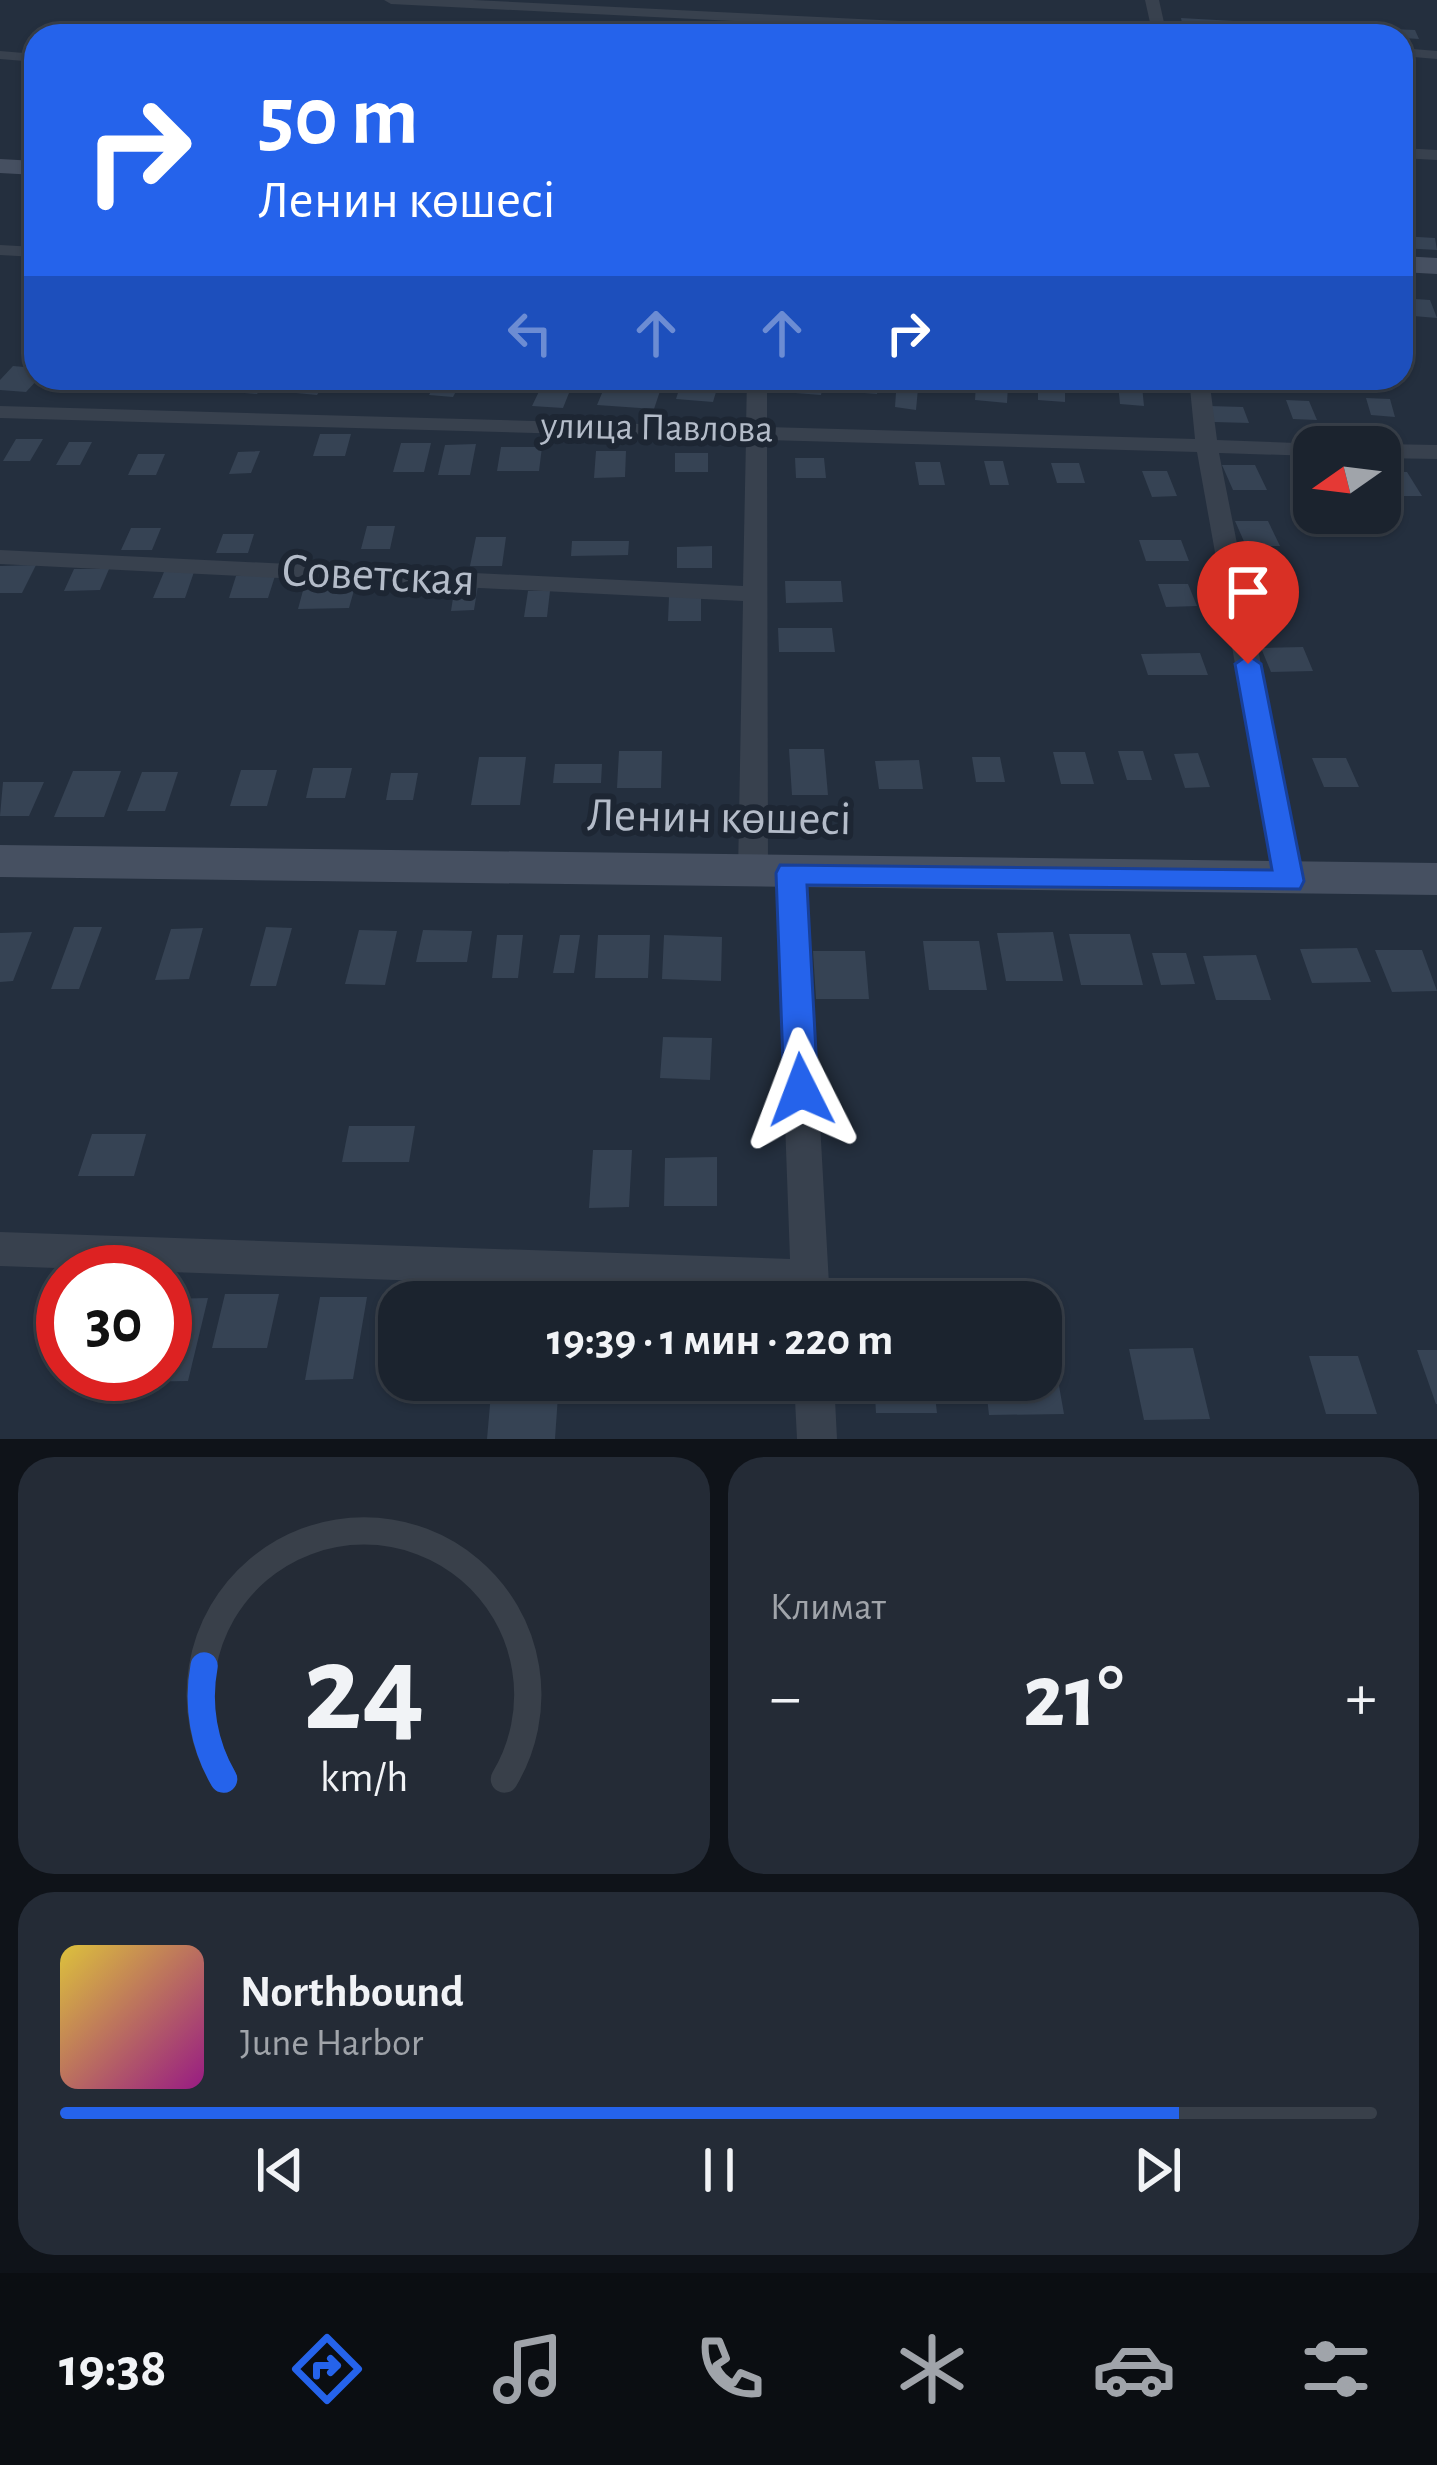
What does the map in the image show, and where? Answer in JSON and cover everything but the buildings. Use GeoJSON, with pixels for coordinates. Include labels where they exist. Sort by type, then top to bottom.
{"type":"FeatureCollection","features":[{"type":"Feature","properties":{"kind":"street"},"geometry":{"type":"LineString","coordinates":[[391,0],[889,24]]}},
{"type":"Feature","properties":{"kind":"street"},"geometry":{"type":"LineString","coordinates":[[750,24],[758,0]]}},
{"type":"Feature","properties":{"kind":"street"},"geometry":{"type":"LineString","coordinates":[[758,390],[756,594],[772,873],[809,1281]]}},
{"type":"Feature","properties":{"kind":"street"},"geometry":{"type":"LineString","coordinates":[[1200,390],[1289,881]]}},
{"type":"Feature","properties":{"kind":"street","name":"улица Павлова"},"geometry":{"type":"LineString","coordinates":[[0,412],[1293,448]]}},
{"type":"Feature","properties":{"kind":"street"},"geometry":{"type":"LineString","coordinates":[[1401,451],[1437,452]]}},
{"type":"Feature","properties":{"kind":"street","name":"Советская"},"geometry":{"type":"LineString","coordinates":[[0,557],[756,594]]}},
{"type":"Feature","properties":{"kind":"street","name":"Ленин көшесі"},"geometry":{"type":"LineString","coordinates":[[0,861],[1289,881],[1437,879]]}},
{"type":"Feature","properties":{"kind":"street"},"geometry":{"type":"LineString","coordinates":[[0,1249],[648,1281]]}},
{"type":"Feature","properties":{"kind":"street"},"geometry":{"type":"LineString","coordinates":[[815,1401],[817,1439]]}},
{"type":"Feature","properties":{"kind":"route"},"geometry":{"type":"LineString","coordinates":[[801,1090],[791,873],[1289,881],[1248,664]]}}]}
